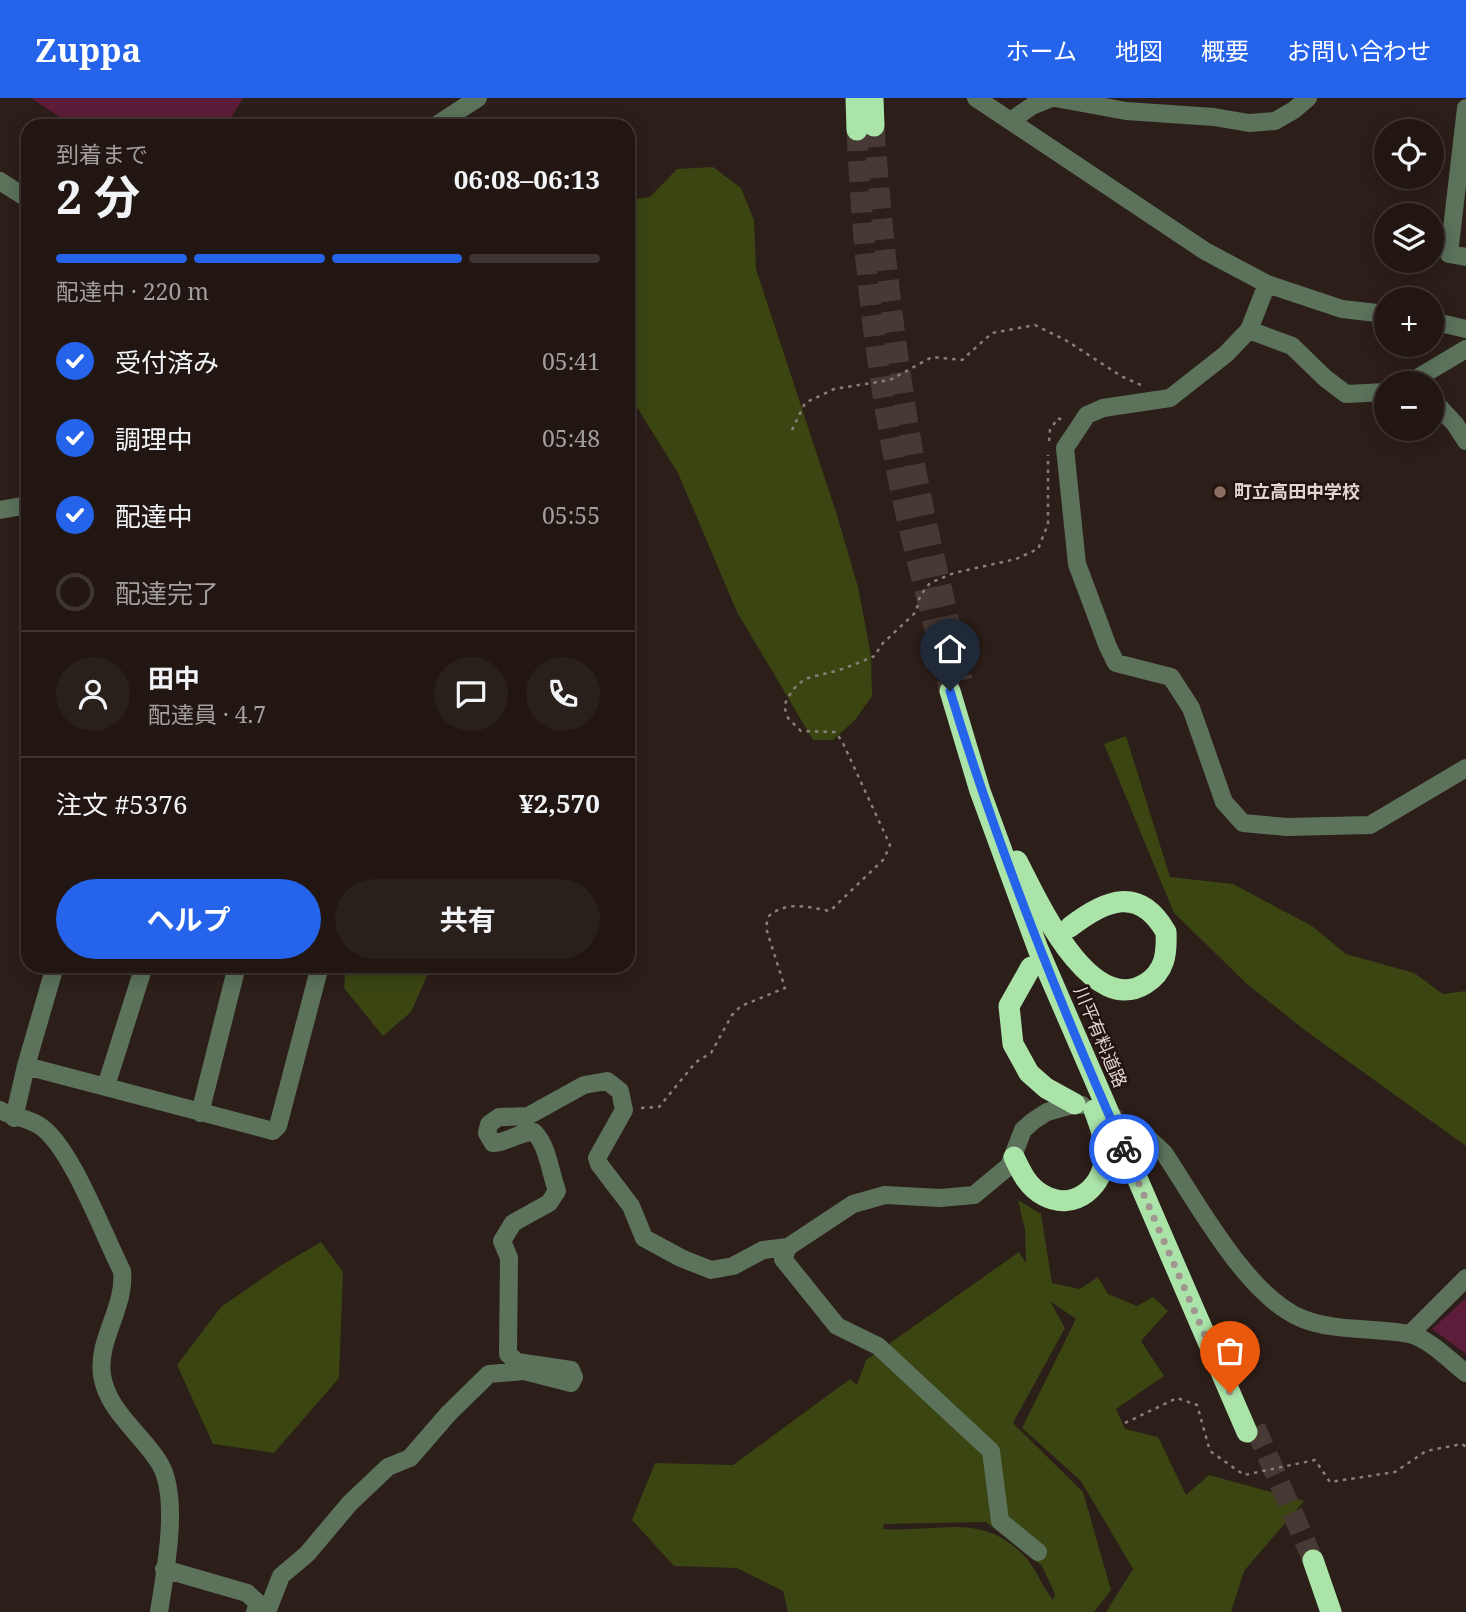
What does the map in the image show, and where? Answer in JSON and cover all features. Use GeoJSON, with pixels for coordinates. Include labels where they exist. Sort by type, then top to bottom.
{"type":"FeatureCollection","features":[{"type":"Feature","properties":{"kind":"highway"},"geometry":{"type":"LineString","coordinates":[[861,117],[873,98]]}},
{"type":"Feature","properties":{"kind":"highway","name":"川平有料道路"},"geometry":{"type":"LineString","coordinates":[[957,689],[1017,861],[1073,1009],[1251,1429],[1034,958],[980,791],[957,689]]}},
{"type":"Feature","properties":{"kind":"highway"},"geometry":{"type":"LineString","coordinates":[[1017,861],[1055,931],[1073,956],[1102,983],[1122,989],[1139,988],[1153,980],[1163,966],[1166,932],[1149,909],[1119,901],[1104,904],[1070,927]]}},
{"type":"Feature","properties":{"kind":"highway"},"geometry":{"type":"LineString","coordinates":[[1034,958],[1009,1006],[1013,1044],[1029,1073],[1046,1088],[1080,1105]]}},
{"type":"Feature","properties":{"kind":"highway"},"geometry":{"type":"LineString","coordinates":[[1014,1157],[1029,1184],[1055,1200],[1070,1200],[1085,1195],[1096,1185],[1103,1171],[1105,1152],[1100,1127],[1034,958]]}},
{"type":"Feature","properties":{"kind":"highway"},"geometry":{"type":"LineString","coordinates":[[1317,1612],[1306,1561],[1331,1612]]}},
{"type":"Feature","properties":{"kind":"street"},"geometry":{"type":"LineString","coordinates":[[446,119],[478,98]]}},
{"type":"Feature","properties":{"kind":"street"},"geometry":{"type":"LineString","coordinates":[[976,98],[1205,251],[1267,285],[1342,309],[1374,313]]}},
{"type":"Feature","properties":{"kind":"street"},"geometry":{"type":"LineString","coordinates":[[1012,120],[1032,106],[1054,98],[1126,111],[1214,117],[1249,123],[1275,121],[1308,98]]}},
{"type":"Feature","properties":{"kind":"street"},"geometry":{"type":"LineString","coordinates":[[1466,108],[1449,254],[1466,257]]}},
{"type":"Feature","properties":{"kind":"street"},"geometry":{"type":"LineString","coordinates":[[0,181],[21,194]]}},
{"type":"Feature","properties":{"kind":"street"},"geometry":{"type":"LineString","coordinates":[[1267,285],[1249,330],[1226,354],[1170,398],[1103,408],[1087,415],[1065,448],[1077,564],[1108,647],[1116,663],[1171,677],[1191,708],[1224,802],[1243,823],[1287,827],[1370,825],[1466,768]]}},
{"type":"Feature","properties":{"kind":"street"},"geometry":{"type":"LineString","coordinates":[[1444,324],[1466,329]]}},
{"type":"Feature","properties":{"kind":"street"},"geometry":{"type":"LineString","coordinates":[[1249,330],[1292,346],[1325,379],[1346,394],[1374,393]]}},
{"type":"Feature","properties":{"kind":"street"},"geometry":{"type":"LineString","coordinates":[[1432,371],[1466,349]]}},
{"type":"Feature","properties":{"kind":"street"},"geometry":{"type":"LineString","coordinates":[[1444,408],[1460,420],[1466,441]]}},
{"type":"Feature","properties":{"kind":"street"},"geometry":{"type":"LineString","coordinates":[[0,510],[21,506]]}},
{"type":"Feature","properties":{"kind":"street"},"geometry":{"type":"LineString","coordinates":[[53,973],[26,1066],[7,1114],[39,1125],[58,1143],[122,1271],[124,1289],[101,1361],[102,1378],[118,1410],[160,1464],[171,1490],[169,1536],[159,1612]]}},
{"type":"Feature","properties":{"kind":"street"},"geometry":{"type":"LineString","coordinates":[[106,1086],[142,973]]}},
{"type":"Feature","properties":{"kind":"street"},"geometry":{"type":"LineString","coordinates":[[200,1113],[235,973]]}},
{"type":"Feature","properties":{"kind":"street"},"geometry":{"type":"LineString","coordinates":[[26,1066],[273,1131],[278,1126],[318,973]]}},
{"type":"Feature","properties":{"kind":"street"},"geometry":{"type":"LineString","coordinates":[[267,1612],[281,1576],[307,1554],[349,1503],[388,1467],[410,1458],[449,1413],[489,1374],[524,1371],[571,1383],[574,1377],[571,1370],[517,1362],[508,1354],[509,1258],[502,1241],[513,1223],[549,1203],[557,1191],[548,1168],[543,1141],[534,1132],[521,1132],[504,1142],[493,1143],[487,1133],[489,1124],[499,1117],[528,1116],[584,1085],[607,1081],[621,1091],[624,1109],[616,1129],[597,1158],[599,1164],[631,1206],[643,1238],[711,1270],[733,1266],[763,1250],[788,1247],[853,1204],[885,1195],[940,1198],[974,1195],[1009,1166],[1023,1130],[1033,1121],[1047,1112],[1080,1105]]}},
{"type":"Feature","properties":{"kind":"street"},"geometry":{"type":"LineString","coordinates":[[1148,1138],[1164,1153],[1246,1274],[1264,1294],[1284,1310],[1327,1327],[1410,1335],[1423,1340],[1466,1373]]}},
{"type":"Feature","properties":{"kind":"street"},"geometry":{"type":"LineString","coordinates":[[788,1247],[783,1259],[837,1326],[878,1346],[991,1451],[1000,1521],[1038,1552]]}},
{"type":"Feature","properties":{"kind":"street"},"geometry":{"type":"LineString","coordinates":[[1410,1335],[1466,1278]]}},
{"type":"Feature","properties":{"kind":"street"},"geometry":{"type":"LineString","coordinates":[[163,1569],[247,1593],[258,1603],[255,1612]]}},
{"type":"Feature","properties":{"kind":"path"},"geometry":{"type":"LineString","coordinates":[[792,430],[805,403],[834,389],[890,380],[932,357],[962,360],[992,333],[1035,325],[1067,341],[1121,376],[1170,398]]}},
{"type":"Feature","properties":{"kind":"path"},"geometry":{"type":"LineString","coordinates":[[1049,441],[1050,430],[1058,418],[1079,426]]}},
{"type":"Feature","properties":{"kind":"path"},"geometry":{"type":"LineString","coordinates":[[624,1109],[659,1107],[696,1062],[711,1053],[732,1015],[741,1006],[785,988],[766,928],[768,917],[777,908],[791,905],[830,911],[884,859],[890,845],[842,741],[835,732],[801,731],[788,718],[784,706],[792,688],[814,674],[838,670],[876,656],[881,645],[916,612],[920,596],[930,583],[954,573],[1016,559],[1038,549],[1048,524],[1048,453]]}},
{"type":"Feature","properties":{"kind":"path"},"geometry":{"type":"LineString","coordinates":[[1125,1423],[1177,1398],[1196,1405],[1210,1451],[1244,1475],[1315,1460],[1330,1482],[1395,1472],[1426,1451],[1462,1444],[1466,1447]]}},
{"type":"Feature","properties":{"kind":"green space"},"geometry":{"type":"Polygon","coordinates":[[[713,167],[741,188],[754,220],[756,269],[858,587],[871,655],[872,696],[855,720],[833,740],[813,740],[737,612],[678,473],[635,404],[635,199],[650,197],[677,169],[713,167]]]}},
{"type":"Feature","properties":{"kind":"green space"},"geometry":{"type":"Polygon","coordinates":[[[1126,736],[1170,877],[1233,884],[1312,926],[1346,954],[1414,973],[1443,994],[1466,991],[1466,1146],[1306,1031],[1247,984],[1174,913],[1104,744],[1126,736]]]}},
{"type":"Feature","properties":{"kind":"green space"},"geometry":{"type":"Polygon","coordinates":[[[345,973],[428,973],[411,1012],[383,1036],[344,988],[345,973]]]}},
{"type":"Feature","properties":{"kind":"green space"},"geometry":{"type":"Polygon","coordinates":[[[1018,1200],[1041,1214],[1052,1283],[1080,1289],[1098,1277],[1108,1294],[1137,1306],[1153,1297],[1168,1311],[1141,1341],[1164,1376],[1116,1409],[1125,1429],[1158,1437],[1186,1495],[1209,1475],[1304,1501],[1244,1571],[1231,1612],[1106,1612],[1133,1569],[1081,1481],[1022,1428],[1076,1319],[1050,1301],[1065,1328],[1013,1423],[1083,1492],[1111,1590],[1094,1612],[788,1612],[783,1591],[737,1568],[674,1566],[632,1520],[655,1463],[733,1465],[850,1379],[857,1385],[866,1360],[1019,1252],[1026,1263],[1025,1230],[1018,1200]],[[986,1522],[884,1524],[883,1529],[960,1527],[994,1534],[1011,1544],[1027,1559],[1053,1600],[1055,1594],[1042,1566],[986,1522]]]}},
{"type":"Feature","properties":{"kind":"green space"},"geometry":{"type":"Polygon","coordinates":[[[321,1242],[343,1272],[339,1378],[274,1453],[213,1444],[177,1365],[221,1307],[280,1266],[321,1242]]]}},
{"type":"Feature","properties":{"kind":"building"},"geometry":{"type":"Polygon","coordinates":[[[31,98],[243,98],[230,119],[62,119],[31,98]]]}},
{"type":"Feature","properties":{"kind":"building"},"geometry":{"type":"Polygon","coordinates":[[[1466,1298],[1466,1354],[1432,1329],[1466,1298]]]}},
{"type":"Feature","properties":{"kind":"tunnel"},"geometry":{"type":"LineString","coordinates":[[874,126],[901,381],[926,520],[962,680]]}},
{"type":"Feature","properties":{"kind":"tunnel"},"geometry":{"type":"LineString","coordinates":[[857,130],[870,300],[881,384],[908,524],[950,691]]}},
{"type":"Feature","properties":{"kind":"tunnel"},"geometry":{"type":"LineString","coordinates":[[1103,1112],[1126,1122],[1148,1138]]}},
{"type":"Feature","properties":{"kind":"tunnel"},"geometry":{"type":"LineString","coordinates":[[1255,1427],[1313,1560]]}},
{"type":"Feature","properties":{"kind":"way so far"},"geometry":{"type":"LineString","coordinates":[[1124,1149],[1230,1393]]}},
{"type":"Feature","properties":{"kind":"place","name":"町立高田中学校"},"geometry":{"type":"Point","coordinates":[1220,492]}},
{"type":"Feature","properties":{"kind":"route"},"geometry":{"type":"LineString","coordinates":[[950,691],[980,791],[1038,949],[1124,1149]]}}]}
